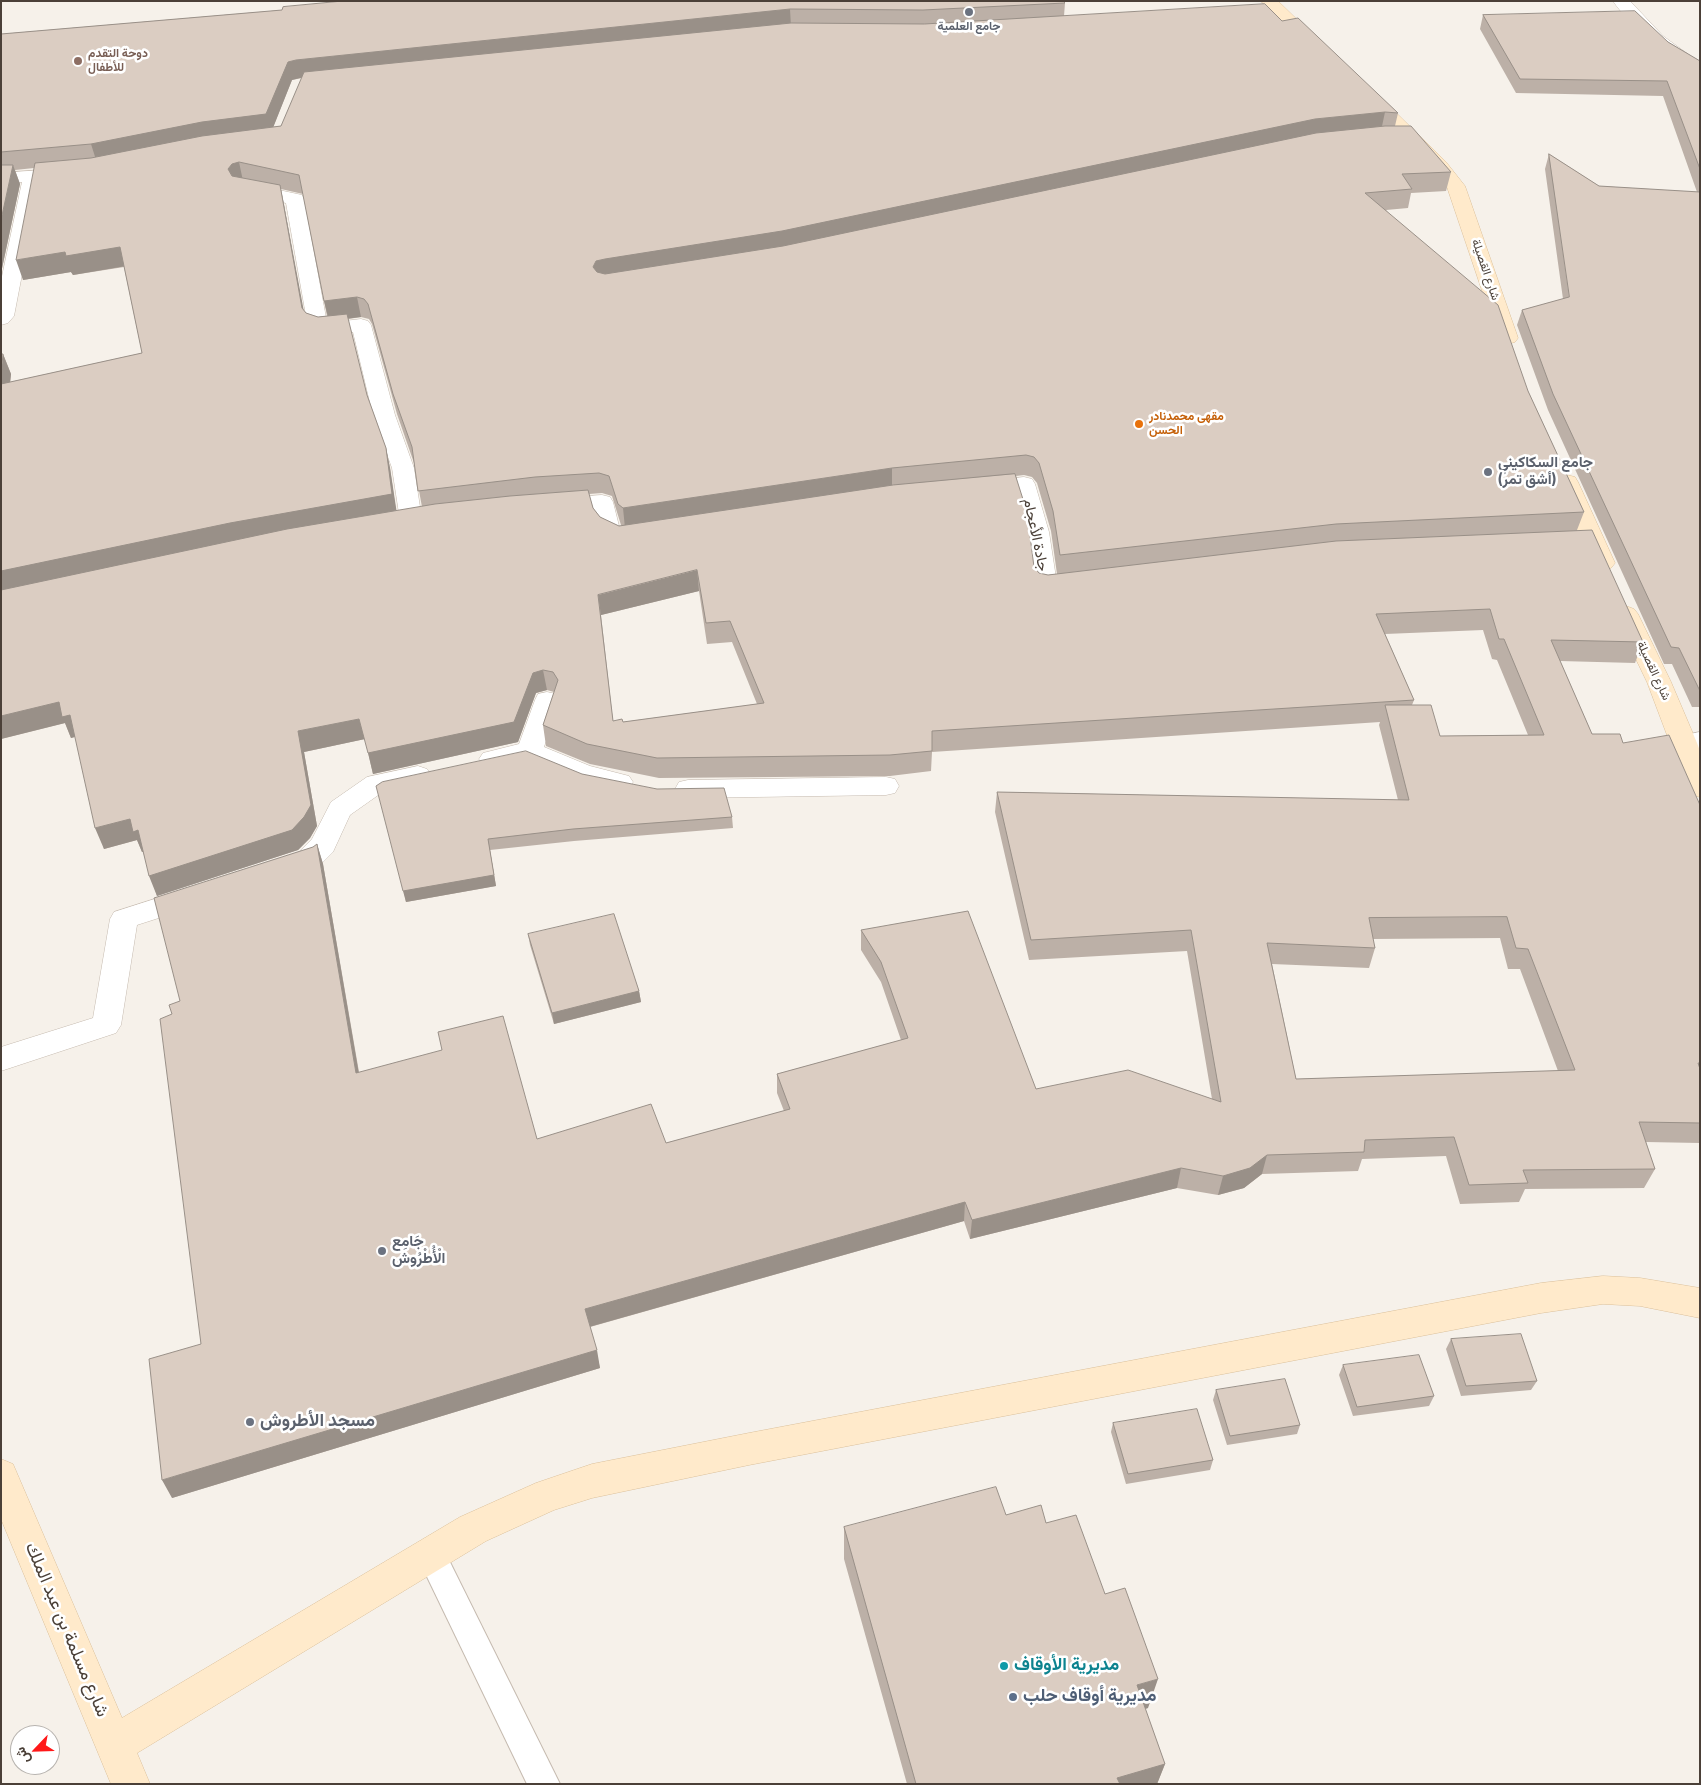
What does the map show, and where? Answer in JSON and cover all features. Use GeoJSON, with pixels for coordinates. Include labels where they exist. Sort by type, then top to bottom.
{"type":"FeatureCollection","features":[{"type":"Feature","properties":{"kind":"street"},"geometry":{"type":"LineString","coordinates":[[1621,1],[1631,14],[1661,41],[1683,60],[1700,71]]}},
{"type":"Feature","properties":{"kind":"street"},"geometry":{"type":"LineString","coordinates":[[1273,11],[1328,58]]}},
{"type":"Feature","properties":{"kind":"street","name":"شارع القصيلة"},"geometry":{"type":"LineString","coordinates":[[1354,83],[1440,166],[1456,186],[1514,354]]}},
{"type":"Feature","properties":{"kind":"street"},"geometry":{"type":"LineString","coordinates":[[1389,138],[1413,139]]}},
{"type":"Feature","properties":{"kind":"street"},"geometry":{"type":"LineString","coordinates":[[1,178],[88,171]]}},
{"type":"Feature","properties":{"kind":"street"},"geometry":{"type":"LineString","coordinates":[[1,319],[4,316],[32,177]]}},
{"type":"Feature","properties":{"kind":"street"},"geometry":{"type":"LineString","coordinates":[[242,189],[295,199],[318,327],[324,329],[361,325],[384,415],[403,468],[412,520]]}},
{"type":"Feature","properties":{"kind":"street","name":"شارع القصيلة"},"geometry":{"type":"LineString","coordinates":[[1558,463],[1584,542],[1615,589],[1659,682],[1692,742],[1700,788]]}},
{"type":"Feature","properties":{"kind":"street","name":"جادة الأعجام"},"geometry":{"type":"LineString","coordinates":[[958,491],[1024,484],[1038,532],[1046,587],[1095,581]]}},
{"type":"Feature","properties":{"kind":"street"},"geometry":{"type":"LineString","coordinates":[[530,506],[570,502],[602,502],[608,528],[621,538],[655,532]]}},
{"type":"Feature","properties":{"kind":"street"},"geometry":{"type":"LineString","coordinates":[[530,751],[547,700]]}},
{"type":"Feature","properties":{"kind":"street"},"geometry":{"type":"LineString","coordinates":[[472,763],[530,751],[584,774],[650,788],[886,786]]}},
{"type":"Feature","properties":{"kind":"street"},"geometry":{"type":"LineString","coordinates":[[264,874],[309,859],[323,845],[340,809],[376,783],[443,769]]}},
{"type":"Feature","properties":{"kind":"street"},"geometry":{"type":"LineString","coordinates":[[1,1059],[106,1025],[124,919],[218,889]]}},
{"type":"Feature","properties":{"kind":"street"},"geometry":{"type":"LineString","coordinates":[[114,1745],[473,1529],[548,1495],[592,1481],[749,1449],[1541,1298],[1602,1290],[1631,1291],[1700,1303]]}},
{"type":"Feature","properties":{"kind":"street","name":"شارع مسلمة بن عبد الملك"},"geometry":{"type":"LineString","coordinates":[[1,1476],[131,1784]]}},
{"type":"Feature","properties":{"kind":"lane"},"geometry":{"type":"LineString","coordinates":[[431,1554],[544,1784]]}},
{"type":"Feature","properties":{"kind":"building"},"geometry":{"type":"Polygon","coordinates":[[[343,1],[1063,1],[1065,3],[923,10],[790,9],[296,60],[288,62],[266,114],[202,122],[91,144],[1,152],[1,34],[282,10],[283,7],[343,1]]]}},
{"type":"Feature","properties":{"kind":"building"},"geometry":{"type":"Polygon","coordinates":[[[1265,4],[1282,21],[1298,18],[1398,113],[1385,112],[1315,119],[782,231],[605,259],[596,261],[593,267],[597,272],[605,274],[783,246],[1316,133],[1385,126],[1411,126],[1451,172],[1402,174],[1412,189],[1365,193],[1498,305],[1528,391],[1584,512],[1336,524],[1060,555],[1053,511],[1039,463],[1034,457],[1026,455],[892,468],[623,508],[618,504],[609,476],[599,473],[535,477],[418,491],[412,447],[393,394],[368,304],[364,299],[357,297],[324,301],[299,175],[239,162],[232,164],[228,169],[232,176],[280,185],[302,308],[306,313],[318,317],[347,314],[367,395],[386,448],[392,494],[230,523],[1,571],[1,384],[142,353],[120,247],[66,256],[65,252],[16,260],[35,163],[91,158],[202,136],[281,126],[304,72],[791,23],[924,24],[1265,4]]]}},
{"type":"Feature","properties":{"kind":"building"},"geometry":{"type":"Polygon","coordinates":[[[1635,11],[1668,42],[1700,61],[1700,169],[1667,81],[1520,79],[1483,15],[1635,11]]]}},
{"type":"Feature","properties":{"kind":"building"},"geometry":{"type":"Polygon","coordinates":[[[1549,154],[1599,186],[1700,192],[1700,691],[1679,648],[1671,647],[1553,394],[1522,310],[1569,297],[1549,154]]]}},
{"type":"Feature","properties":{"kind":"building"},"geometry":{"type":"Polygon","coordinates":[[[1,165],[13,165],[1,220],[1,165]]]}},
{"type":"Feature","properties":{"kind":"building"},"geometry":{"type":"Polygon","coordinates":[[[1,354],[3,354],[1,375],[1,354]]]}},
{"type":"Feature","properties":{"kind":"building"},"geometry":{"type":"Polygon","coordinates":[[[1015,474],[1027,512],[1034,567],[1039,573],[1048,575],[1336,541],[1592,530],[1643,642],[1551,640],[1592,734],[1620,734],[1623,743],[1669,735],[1700,805],[1700,1063],[1698,1063],[1700,1069],[1700,1123],[1639,1122],[1655,1169],[1523,1170],[1528,1183],[1469,1185],[1454,1137],[1365,1140],[1364,1152],[1267,1155],[1250,1168],[1223,1176],[1181,1168],[972,1220],[965,1202],[585,1309],[597,1350],[162,1480],[149,1359],[201,1344],[160,1019],[172,1014],[169,1005],[180,1001],[154,898],[313,847],[317,844],[356,1073],[442,1050],[438,1032],[503,1016],[537,1139],[651,1104],[666,1143],[790,1109],[777,1074],[908,1038],[881,962],[861,930],[968,911],[1036,1089],[1128,1070],[1221,1102],[1191,930],[1031,940],[997,792],[1409,800],[1385,705],[1431,705],[1440,736],[1544,735],[1504,639],[1499,639],[1490,609],[1376,614],[1414,700],[932,731],[932,751],[890,755],[657,758],[587,744],[543,725],[558,680],[553,672],[543,670],[533,673],[514,722],[368,753],[359,719],[298,731],[311,805],[304,817],[292,830],[149,876],[138,830],[133,832],[130,819],[95,828],[70,715],[62,717],[59,702],[1,716],[1,590],[287,529],[435,504],[588,490],[593,508],[600,517],[619,526],[893,485],[1015,474]],[[697,570],[598,595],[613,721],[622,719],[623,722],[764,703],[730,621],[706,623],[697,570]],[[1507,917],[1369,918],[1375,948],[1267,943],[1296,1079],[1575,1070],[1528,949],[1516,948],[1507,917]]]}},
{"type":"Feature","properties":{"kind":"building"},"geometry":{"type":"Polygon","coordinates":[[[526,751],[582,774],[657,789],[724,788],[732,817],[573,829],[488,839],[494,875],[403,891],[376,786],[382,782],[526,751]]]}},
{"type":"Feature","properties":{"kind":"building"},"geometry":{"type":"Polygon","coordinates":[[[614,914],[639,991],[552,1013],[528,934],[614,914]]]}},
{"type":"Feature","properties":{"kind":"building"},"geometry":{"type":"Polygon","coordinates":[[[1521,1334],[1537,1381],[1466,1386],[1451,1339],[1521,1334]]]}},
{"type":"Feature","properties":{"kind":"building"},"geometry":{"type":"Polygon","coordinates":[[[1419,1355],[1434,1396],[1357,1407],[1343,1365],[1419,1355]]]}},
{"type":"Feature","properties":{"kind":"building"},"geometry":{"type":"Polygon","coordinates":[[[1285,1379],[1300,1425],[1230,1436],[1216,1390],[1285,1379]]]}},
{"type":"Feature","properties":{"kind":"building"},"geometry":{"type":"Polygon","coordinates":[[[1197,1409],[1213,1460],[1128,1474],[1113,1423],[1197,1409]]]}},
{"type":"Feature","properties":{"kind":"building","name":"مديرية الأوقاف"},"geometry":{"type":"Polygon","coordinates":[[[996,1487],[1006,1515],[1041,1505],[1046,1523],[1076,1515],[1105,1594],[1125,1588],[1158,1679],[1137,1685],[1165,1764],[1117,1778],[1120,1784],[916,1784],[844,1527],[996,1487]]]}},
{"type":"Feature","properties":{"kind":"place","name":"جامع العلمية"},"geometry":{"type":"Point","coordinates":[969,12]}},
{"type":"Feature","properties":{"kind":"place","name":"دوحة التقدم للأطفال"},"geometry":{"type":"Point","coordinates":[78,61]}},
{"type":"Feature","properties":{"kind":"place","name":"مقهى محمدنادر الحسن"},"geometry":{"type":"Point","coordinates":[1139,424]}},
{"type":"Feature","properties":{"kind":"place","name":"جامع السكاكيني (أشق تمر)"},"geometry":{"type":"Point","coordinates":[1488,472]}},
{"type":"Feature","properties":{"kind":"place","name":"جَامِع الْأُطْرُوش"},"geometry":{"type":"Point","coordinates":[382,1251]}},
{"type":"Feature","properties":{"kind":"place","name":"مسجد الأطروش"},"geometry":{"type":"Point","coordinates":[250,1422]}},
{"type":"Feature","properties":{"kind":"place","name":"مديرية الأوقاف"},"geometry":{"type":"Point","coordinates":[1004,1666]}},
{"type":"Feature","properties":{"kind":"place","name":"مديرية أوقاف حلب"},"geometry":{"type":"Point","coordinates":[1013,1697]}}]}
